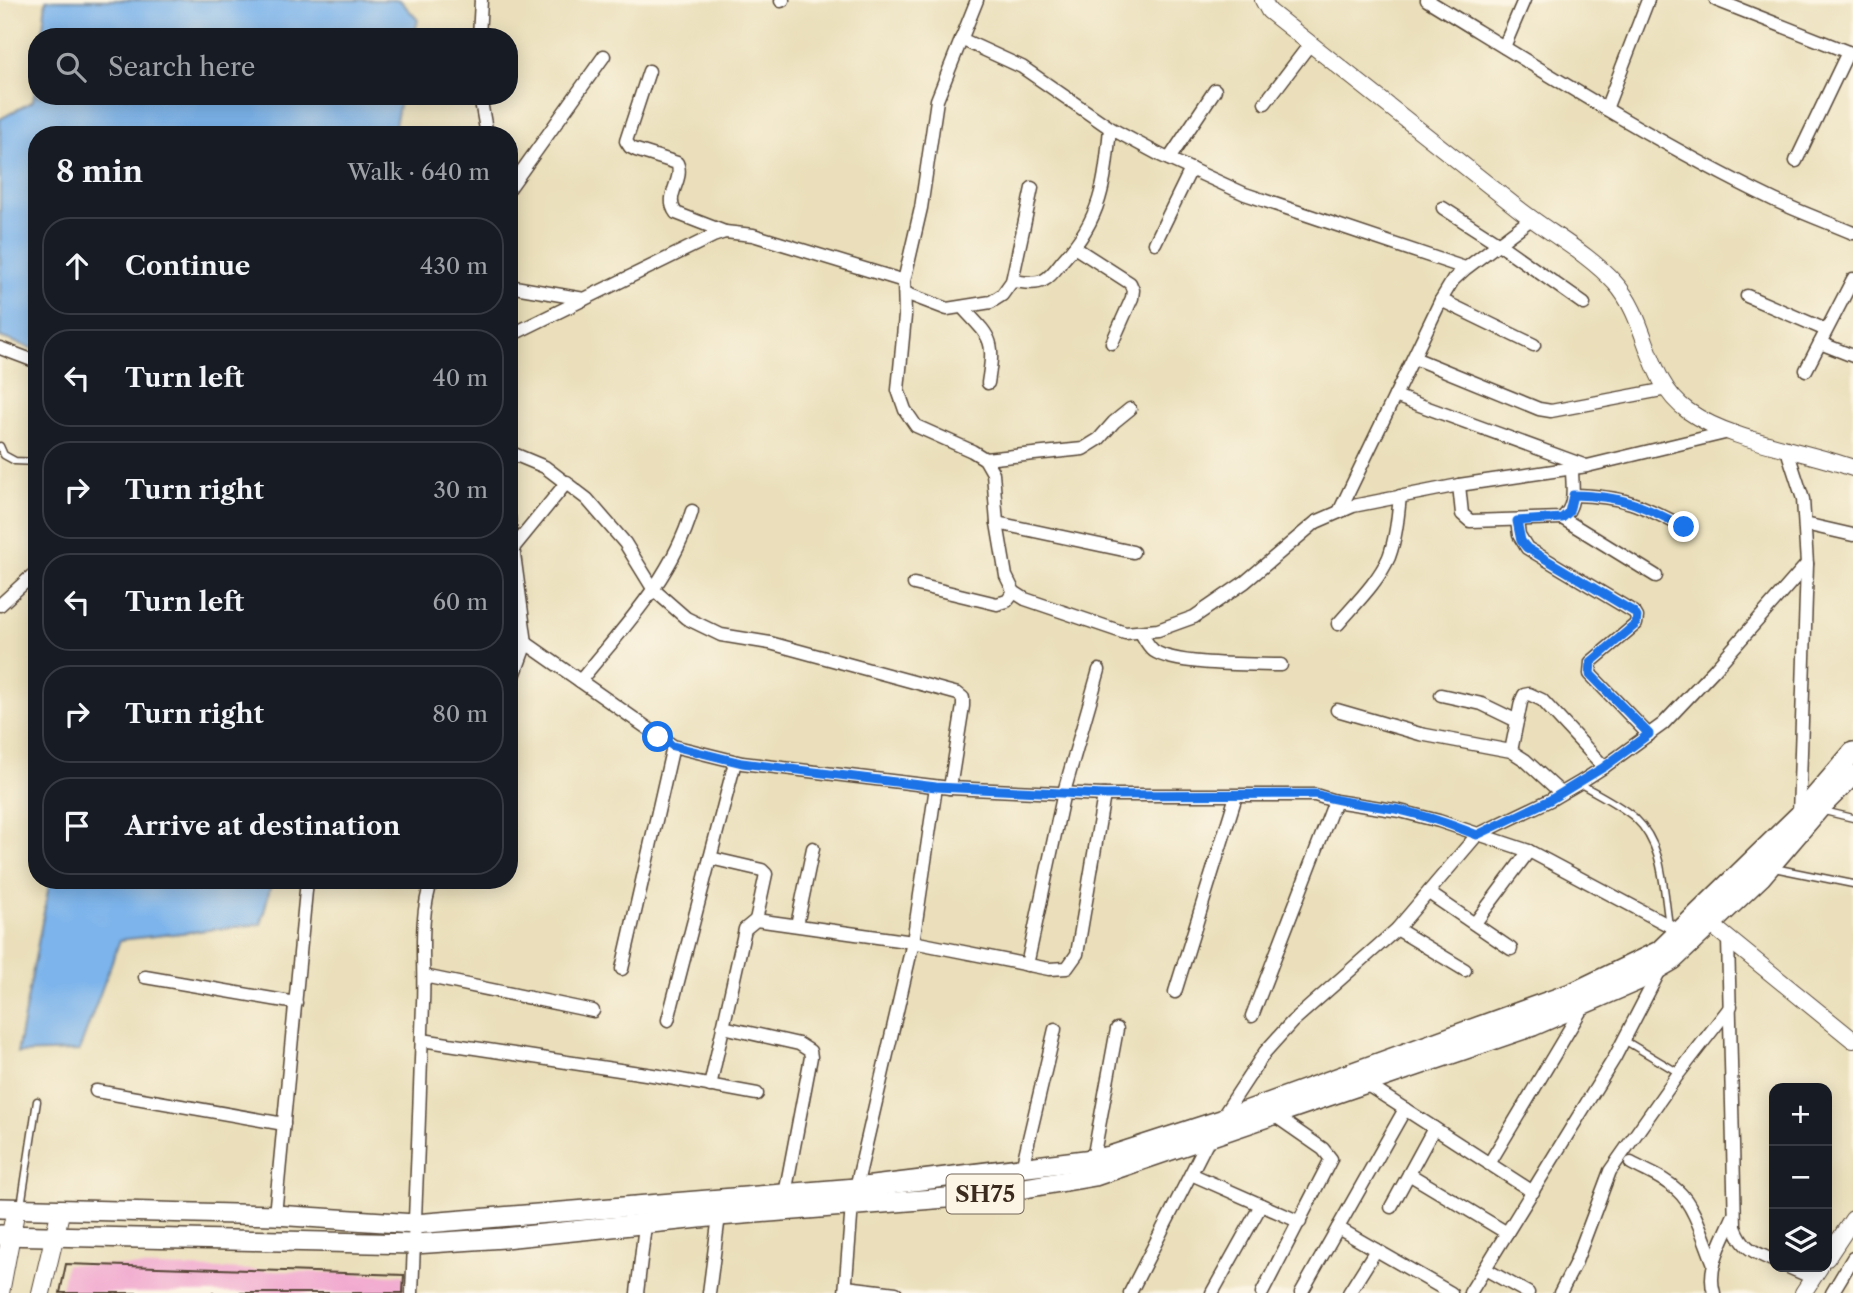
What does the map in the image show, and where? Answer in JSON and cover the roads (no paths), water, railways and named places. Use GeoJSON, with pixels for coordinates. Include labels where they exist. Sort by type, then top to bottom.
{"type":"FeatureCollection","features":[{"type":"Feature","properties":{"kind":"main road","name":"SH75"},"geometry":{"type":"LineString","coordinates":[[12,1208],[275,1215],[415,1224],[785,1194],[984,1195],[1095,1176],[1532,1026],[1637,981],[1672,960],[1704,920],[1761,865],[1806,816],[1853,752]]}},
{"type":"Feature","properties":{"kind":"main road","name":"SH75"},"geometry":{"type":"LineString","coordinates":[[1806,816],[1853,775]]}},
{"type":"Feature","properties":{"kind":"main road","name":"SH75"},"geometry":{"type":"LineString","coordinates":[[5,1235],[414,1244],[504,1238],[719,1216],[786,1213],[854,1196],[1022,1168],[1093,1160],[1221,1119],[1574,992],[1659,951],[1675,930],[1704,920]]}},
{"type":"Feature","properties":{"kind":"main road"},"geometry":{"type":"LineString","coordinates":[[0,1293],[5,1235],[12,1208]]}},
{"type":"Feature","properties":{"kind":"main road"},"geometry":{"type":"LineString","coordinates":[[41,1293],[61,1209]]}},
{"type":"Feature","properties":{"kind":"street"},"geometry":{"type":"LineString","coordinates":[[479,28],[481,0]]}},
{"type":"Feature","properties":{"kind":"street"},"geometry":{"type":"LineString","coordinates":[[977,0],[937,100],[921,208],[905,287],[898,390],[905,410],[916,426],[985,459],[993,473],[997,523],[1006,576],[1014,592],[1025,599],[1125,633],[1158,630],[1194,617],[1245,582],[1316,522],[1353,506],[1459,485],[1572,469],[1729,432]]}},
{"type":"Feature","properties":{"kind":"street"},"geometry":{"type":"LineString","coordinates":[[1263,0],[1269,11],[1531,219],[1595,264],[1617,285],[1632,310],[1660,380],[1684,409],[1729,432],[1853,468]]}},
{"type":"Feature","properties":{"kind":"street"},"geometry":{"type":"LineString","coordinates":[[1427,0],[1447,6],[1504,47],[1606,109],[1715,170],[1776,201],[1853,233]]}},
{"type":"Feature","properties":{"kind":"street"},"geometry":{"type":"LineString","coordinates":[[1504,47],[1524,0]]}},
{"type":"Feature","properties":{"kind":"street"},"geometry":{"type":"LineString","coordinates":[[1606,109],[1648,0]]}},
{"type":"Feature","properties":{"kind":"street"},"geometry":{"type":"LineString","coordinates":[[1716,0],[1851,53],[1796,161]]}},
{"type":"Feature","properties":{"kind":"street"},"geometry":{"type":"LineString","coordinates":[[961,39],[1022,66],[1110,128],[1245,194],[1465,268]]}},
{"type":"Feature","properties":{"kind":"street"},"geometry":{"type":"LineString","coordinates":[[1265,103],[1310,44]]}},
{"type":"Feature","properties":{"kind":"street"},"geometry":{"type":"LineString","coordinates":[[518,176],[604,56]]}},
{"type":"Feature","properties":{"kind":"street"},"geometry":{"type":"LineString","coordinates":[[649,71],[626,141],[636,150],[677,163],[680,167],[671,199],[671,207],[676,214],[725,232],[753,235],[905,287],[947,309],[991,302],[1002,295],[1012,281],[1032,188]]}},
{"type":"Feature","properties":{"kind":"street"},"geometry":{"type":"LineString","coordinates":[[1169,159],[1216,90]]}},
{"type":"Feature","properties":{"kind":"street"},"geometry":{"type":"LineString","coordinates":[[482,105],[485,126]]}},
{"type":"Feature","properties":{"kind":"street"},"geometry":{"type":"LineString","coordinates":[[1012,281],[1030,283],[1046,279],[1090,224],[1103,189],[1110,128]]}},
{"type":"Feature","properties":{"kind":"street"},"geometry":{"type":"LineString","coordinates":[[1155,243],[1191,169]]}},
{"type":"Feature","properties":{"kind":"street"},"geometry":{"type":"LineString","coordinates":[[1443,208],[1584,304]]}},
{"type":"Feature","properties":{"kind":"street"},"geometry":{"type":"LineString","coordinates":[[1339,512],[1441,300],[1453,281],[1465,268],[1531,219]]}},
{"type":"Feature","properties":{"kind":"street"},"geometry":{"type":"LineString","coordinates":[[518,332],[725,232]]}},
{"type":"Feature","properties":{"kind":"street"},"geometry":{"type":"LineString","coordinates":[[1074,247],[1130,283],[1133,290],[1112,343]]}},
{"type":"Feature","properties":{"kind":"street"},"geometry":{"type":"LineString","coordinates":[[1806,370],[1826,330],[1848,301],[1853,279]]}},
{"type":"Feature","properties":{"kind":"street"},"geometry":{"type":"LineString","coordinates":[[518,288],[584,299]]}},
{"type":"Feature","properties":{"kind":"street"},"geometry":{"type":"LineString","coordinates":[[1747,296],[1826,330]]}},
{"type":"Feature","properties":{"kind":"street"},"geometry":{"type":"LineString","coordinates":[[1441,300],[1534,345]]}},
{"type":"Feature","properties":{"kind":"street"},"geometry":{"type":"LineString","coordinates":[[962,307],[989,335],[992,354],[988,383]]}},
{"type":"Feature","properties":{"kind":"street"},"geometry":{"type":"LineString","coordinates":[[1820,343],[1853,356]]}},
{"type":"Feature","properties":{"kind":"street"},"geometry":{"type":"LineString","coordinates":[[0,348],[28,359]]}},
{"type":"Feature","properties":{"kind":"street"},"geometry":{"type":"LineString","coordinates":[[1414,358],[1539,409],[1551,411],[1667,389]]}},
{"type":"Feature","properties":{"kind":"street"},"geometry":{"type":"LineString","coordinates":[[1395,396],[1587,466]]}},
{"type":"Feature","properties":{"kind":"street"},"geometry":{"type":"LineString","coordinates":[[985,459],[1083,449],[1099,439],[1130,409]]}},
{"type":"Feature","properties":{"kind":"street"},"geometry":{"type":"LineString","coordinates":[[1786,447],[1803,499],[1805,524],[1806,816]]}},
{"type":"Feature","properties":{"kind":"street"},"geometry":{"type":"LineString","coordinates":[[518,456],[545,467],[567,482],[604,517],[625,543],[654,590],[686,618],[721,635],[770,643],[958,694],[963,698],[963,706],[950,788]]}},
{"type":"Feature","properties":{"kind":"street"},"geometry":{"type":"LineString","coordinates":[[1562,518],[1569,512],[1573,495],[1572,469]]}},
{"type":"Feature","properties":{"kind":"street"},"geometry":{"type":"LineString","coordinates":[[518,542],[567,482]]}},
{"type":"Feature","properties":{"kind":"street"},"geometry":{"type":"LineString","coordinates":[[1459,485],[1464,518],[1479,522],[1562,518],[1656,576]]}},
{"type":"Feature","properties":{"kind":"street"},"geometry":{"type":"LineString","coordinates":[[1573,495],[1606,496],[1626,500],[1684,527]]}},
{"type":"Feature","properties":{"kind":"street"},"geometry":{"type":"LineString","coordinates":[[1338,624],[1380,574],[1390,555],[1400,496]]}},
{"type":"Feature","properties":{"kind":"street"},"geometry":{"type":"LineString","coordinates":[[580,681],[654,590],[685,537],[692,511]]}},
{"type":"Feature","properties":{"kind":"street"},"geometry":{"type":"LineString","coordinates":[[1517,521],[1521,541],[1527,548],[1634,612],[1637,617],[1636,624],[1591,662],[1588,669],[1649,734]]}},
{"type":"Feature","properties":{"kind":"street"},"geometry":{"type":"LineString","coordinates":[[997,523],[1133,552]]}},
{"type":"Feature","properties":{"kind":"street"},"geometry":{"type":"LineString","coordinates":[[1805,524],[1853,535]]}},
{"type":"Feature","properties":{"kind":"street"},"geometry":{"type":"LineString","coordinates":[[1130,1293],[1209,1138],[1265,1052],[1283,1031],[1397,929],[1477,835],[1579,783],[1663,724],[1807,564]]}},
{"type":"Feature","properties":{"kind":"street"},"geometry":{"type":"LineString","coordinates":[[518,577],[527,643],[518,666]]}},
{"type":"Feature","properties":{"kind":"street"},"geometry":{"type":"LineString","coordinates":[[0,605],[28,579]]}},
{"type":"Feature","properties":{"kind":"street"},"geometry":{"type":"LineString","coordinates":[[914,584],[997,604],[1007,601],[1014,592]]}},
{"type":"Feature","properties":{"kind":"street"},"geometry":{"type":"LineString","coordinates":[[1141,633],[1157,653],[1174,658],[1281,665]]}},
{"type":"Feature","properties":{"kind":"street"},"geometry":{"type":"LineString","coordinates":[[527,643],[673,746],[735,762],[950,788],[1104,795],[1315,794],[1335,801],[1400,810],[1529,851],[1675,930]]}},
{"type":"Feature","properties":{"kind":"street"},"geometry":{"type":"LineString","coordinates":[[1027,965],[1064,792],[1099,670]]}},
{"type":"Feature","properties":{"kind":"street"},"geometry":{"type":"LineString","coordinates":[[1441,695],[1482,704],[1517,721]]}},
{"type":"Feature","properties":{"kind":"street"},"geometry":{"type":"LineString","coordinates":[[1511,751],[1524,695],[1535,695],[1604,767]]}},
{"type":"Feature","properties":{"kind":"street"},"geometry":{"type":"LineString","coordinates":[[1338,710],[1420,734],[1511,751],[1525,760],[1561,793]]}},
{"type":"Feature","properties":{"kind":"street"},"geometry":{"type":"LineString","coordinates":[[622,969],[673,746]]}},
{"type":"Feature","properties":{"kind":"street"},"geometry":{"type":"LineString","coordinates":[[668,1020],[735,762]]}},
{"type":"Feature","properties":{"kind":"street"},"geometry":{"type":"LineString","coordinates":[[896,1293],[845,1290],[854,1196],[913,942],[936,787]]}},
{"type":"Feature","properties":{"kind":"street"},"geometry":{"type":"LineString","coordinates":[[756,920],[913,942],[1059,970],[1067,968],[1077,954],[1104,795]]}},
{"type":"Feature","properties":{"kind":"street"},"geometry":{"type":"LineString","coordinates":[[1175,992],[1236,796]]}},
{"type":"Feature","properties":{"kind":"street"},"geometry":{"type":"LineString","coordinates":[[1252,1016],[1335,801]]}},
{"type":"Feature","properties":{"kind":"street"},"geometry":{"type":"LineString","coordinates":[[797,925],[813,848]]}},
{"type":"Feature","properties":{"kind":"street"},"geometry":{"type":"LineString","coordinates":[[1475,923],[1529,851]]}},
{"type":"Feature","properties":{"kind":"street"},"geometry":{"type":"LineString","coordinates":[[710,858],[762,870],[766,874],[756,920],[746,929],[710,1086]]}},
{"type":"Feature","properties":{"kind":"street"},"geometry":{"type":"LineString","coordinates":[[275,1215],[306,889]]}},
{"type":"Feature","properties":{"kind":"street"},"geometry":{"type":"LineString","coordinates":[[412,1293],[425,902],[429,889]]}},
{"type":"Feature","properties":{"kind":"street"},"geometry":{"type":"LineString","coordinates":[[1429,893],[1511,949]]}},
{"type":"Feature","properties":{"kind":"street"},"geometry":{"type":"LineString","coordinates":[[1704,920],[1853,1040]]}},
{"type":"Feature","properties":{"kind":"street"},"geometry":{"type":"LineString","coordinates":[[1397,929],[1465,970]]}},
{"type":"Feature","properties":{"kind":"street"},"geometry":{"type":"LineString","coordinates":[[1728,940],[1735,1227],[1741,1242],[1769,1259]]}},
{"type":"Feature","properties":{"kind":"street"},"geometry":{"type":"LineString","coordinates":[[1470,1293],[1624,1040],[1662,966]]}},
{"type":"Feature","properties":{"kind":"street"},"geometry":{"type":"LineString","coordinates":[[424,976],[593,1011]]}},
{"type":"Feature","properties":{"kind":"street"},"geometry":{"type":"LineString","coordinates":[[145,977],[296,1003]]}},
{"type":"Feature","properties":{"kind":"street"},"geometry":{"type":"LineString","coordinates":[[1489,1164],[1584,1004]]}},
{"type":"Feature","properties":{"kind":"street"},"geometry":{"type":"LineString","coordinates":[[1560,1293],[1575,1264],[1610,1171],[1679,1073],[1731,1006]]}},
{"type":"Feature","properties":{"kind":"street"},"geometry":{"type":"LineString","coordinates":[[723,1027],[799,1044],[810,1051],[811,1058],[785,1194]]}},
{"type":"Feature","properties":{"kind":"street"},"geometry":{"type":"LineString","coordinates":[[1022,1168],[1055,1029]]}},
{"type":"Feature","properties":{"kind":"street"},"geometry":{"type":"LineString","coordinates":[[1093,1160],[1117,1029]]}},
{"type":"Feature","properties":{"kind":"street"},"geometry":{"type":"LineString","coordinates":[[422,1041],[646,1074],[757,1094]]}},
{"type":"Feature","properties":{"kind":"street"},"geometry":{"type":"LineString","coordinates":[[1366,1084],[1533,1192]]}},
{"type":"Feature","properties":{"kind":"street"},"geometry":{"type":"LineString","coordinates":[[96,1091],[284,1124]]}},
{"type":"Feature","properties":{"kind":"street"},"geometry":{"type":"LineString","coordinates":[[1301,1293],[1405,1109]]}},
{"type":"Feature","properties":{"kind":"street"},"geometry":{"type":"LineString","coordinates":[[1262,1293],[1331,1160],[1324,1149],[1274,1115]]}},
{"type":"Feature","properties":{"kind":"street"},"geometry":{"type":"LineString","coordinates":[[1391,1207],[1434,1128]]}},
{"type":"Feature","properties":{"kind":"street"},"geometry":{"type":"LineString","coordinates":[[1631,1163],[1667,1181],[1681,1192],[1690,1205],[1714,1264]]}},
{"type":"Feature","properties":{"kind":"street"},"geometry":{"type":"LineString","coordinates":[[1191,1174],[1300,1222]]}},
{"type":"Feature","properties":{"kind":"street"},"geometry":{"type":"LineString","coordinates":[[1409,1174],[1507,1233]]}},
{"type":"Feature","properties":{"kind":"street"},"geometry":{"type":"LineString","coordinates":[[1212,1293],[1261,1205]]}},
{"type":"Feature","properties":{"kind":"street"},"geometry":{"type":"LineString","coordinates":[[1714,1293],[1714,1264],[1735,1213]]}},
{"type":"Feature","properties":{"kind":"street"},"geometry":{"type":"LineString","coordinates":[[709,1293],[719,1216]]}},
{"type":"Feature","properties":{"kind":"street"},"geometry":{"type":"LineString","coordinates":[[1832,1250],[1853,1219]]}},
{"type":"Feature","properties":{"kind":"street"},"geometry":{"type":"LineString","coordinates":[[637,1293],[645,1225]]}},
{"type":"Feature","properties":{"kind":"street"},"geometry":{"type":"LineString","coordinates":[[1338,1228],[1451,1293]]}},
{"type":"Feature","properties":{"kind":"street"},"geometry":{"type":"LineString","coordinates":[[1349,1293],[1376,1250]]}},
{"type":"Feature","properties":{"kind":"street"},"geometry":{"type":"LineString","coordinates":[[1832,1293],[1852,1262]]}},
{"type":"Feature","properties":{"kind":"street"},"geometry":{"type":"LineString","coordinates":[[1485,1269],[1520,1291]]}},
{"type":"Feature","properties":{"kind":"street"},"geometry":{"type":"LineString","coordinates":[[1795,1272],[1811,1284]]}},
{"type":"Feature","properties":{"kind":"street"},"geometry":{"type":"LineString","coordinates":[[1422,1293],[1430,1280]]}},
{"type":"Feature","properties":{"kind":"lane"},"geometry":{"type":"LineString","coordinates":[[0,446],[4,455],[15,461],[28,462]]}},
{"type":"Feature","properties":{"kind":"lane"},"geometry":{"type":"LineString","coordinates":[[1579,783],[1634,817],[1648,834],[1657,851],[1675,930]]}},
{"type":"Feature","properties":{"kind":"lane"},"geometry":{"type":"LineString","coordinates":[[1806,816],[1853,818]]}},
{"type":"Feature","properties":{"kind":"lane"},"geometry":{"type":"LineString","coordinates":[[1761,865],[1853,884]]}},
{"type":"Feature","properties":{"kind":"lane"},"geometry":{"type":"LineString","coordinates":[[1624,1040],[1679,1073]]}},
{"type":"Feature","properties":{"kind":"lane"},"geometry":{"type":"LineString","coordinates":[[12,1208],[37,1101]]}},
{"type":"Feature","properties":{"kind":"water"},"geometry":{"type":"Polygon","coordinates":[[[46,0],[400,0],[418,20],[416,28],[43,28],[46,0]]]}},
{"type":"Feature","properties":{"kind":"water"},"geometry":{"type":"Polygon","coordinates":[[[28,104],[399,105],[395,126],[28,126],[28,347],[0,337],[0,119],[28,104]]]}},
{"type":"Feature","properties":{"kind":"water"},"geometry":{"type":"Polygon","coordinates":[[[48,889],[270,889],[261,924],[120,940],[79,1051],[17,1053],[48,889]]]}}]}
